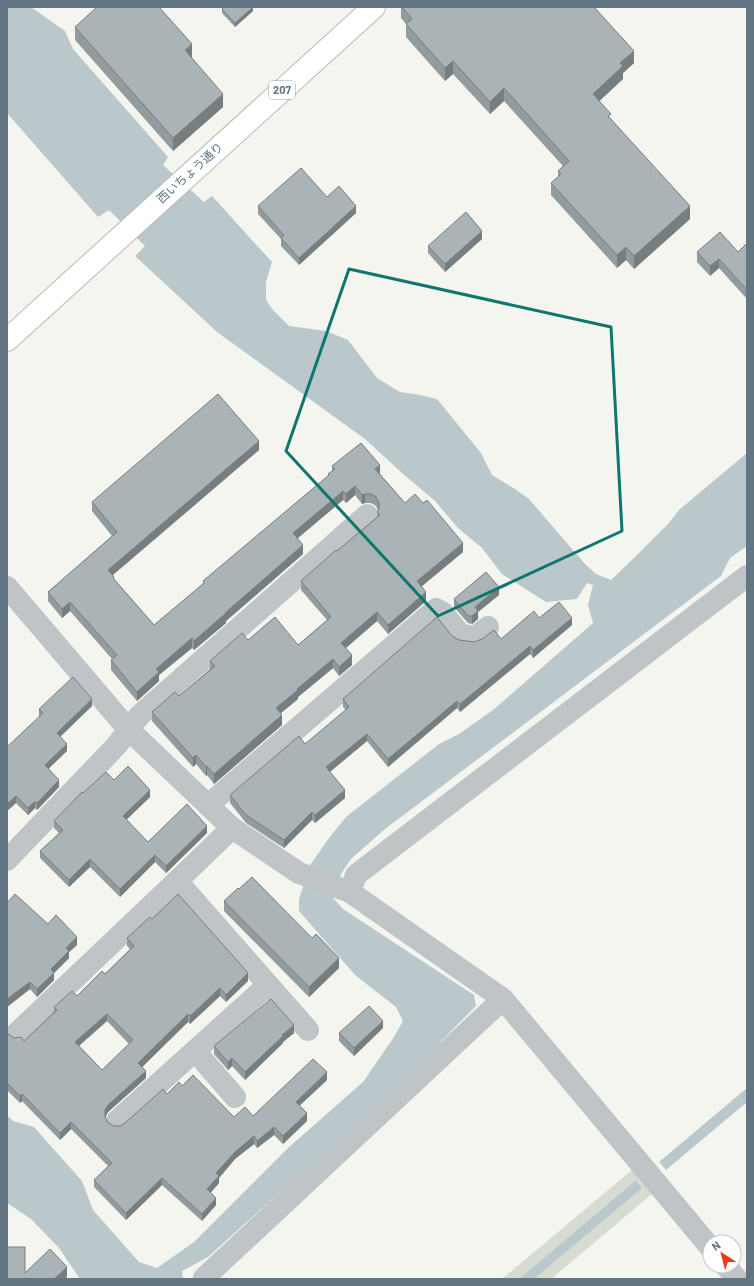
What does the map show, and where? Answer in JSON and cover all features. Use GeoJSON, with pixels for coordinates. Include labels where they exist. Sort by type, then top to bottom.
{"type":"FeatureCollection","features":[{"type":"Feature","properties":{"kind":"highway","name":"西いちょう通り"},"geometry":{"type":"LineString","coordinates":[[7,340],[374,7]]}},
{"type":"Feature","properties":{"kind":"street"},"geometry":{"type":"LineString","coordinates":[[7,860],[117,745],[139,716],[368,515]]}},
{"type":"Feature","properties":{"kind":"street"},"geometry":{"type":"LineString","coordinates":[[350,892],[356,875],[747,576]]}},
{"type":"Feature","properties":{"kind":"street"},"geometry":{"type":"LineString","coordinates":[[7,586],[128,729],[232,828],[299,872],[350,892],[503,999],[702,1237]]}},
{"type":"Feature","properties":{"kind":"street"},"geometry":{"type":"LineString","coordinates":[[208,805],[436,609],[442,612],[460,635],[475,637],[488,627]]}},
{"type":"Feature","properties":{"kind":"street"},"geometry":{"type":"LineString","coordinates":[[17,1033],[232,828]]}},
{"type":"Feature","properties":{"kind":"street"},"geometry":{"type":"LineString","coordinates":[[178,881],[308,1030]]}},
{"type":"Feature","properties":{"kind":"street"},"geometry":{"type":"LineString","coordinates":[[117,1121],[268,985]]}},
{"type":"Feature","properties":{"kind":"street"},"geometry":{"type":"LineString","coordinates":[[204,1278],[503,999]]}},
{"type":"Feature","properties":{"kind":"street"},"geometry":{"type":"LineString","coordinates":[[195,1051],[235,1097]]}},
{"type":"Feature","properties":{"kind":"highlighted area"},"geometry":{"type":"Polygon","coordinates":[[[349,269],[611,327],[622,531],[438,616],[286,451],[349,269]]]}},
{"type":"Feature","properties":{"kind":"shaded area"},"geometry":{"type":"Polygon","coordinates":[[[7,7],[31,7],[65,31],[73,49],[168,157],[163,165],[204,202],[212,196],[272,262],[266,282],[266,300],[273,310],[289,326],[326,331],[348,340],[377,378],[400,392],[437,399],[481,453],[492,475],[529,499],[585,564],[596,574],[611,580],[668,524],[679,510],[747,453],[747,546],[730,558],[721,576],[385,829],[351,859],[341,874],[333,898],[343,909],[474,995],[476,1006],[393,1090],[208,1257],[182,1271],[183,1279],[80,1279],[59,1248],[31,1219],[7,1203],[7,1115],[13,1121],[34,1127],[82,1181],[93,1210],[139,1262],[157,1268],[194,1242],[288,1148],[363,1082],[394,1037],[403,1021],[396,1007],[355,975],[299,911],[299,899],[310,865],[346,817],[439,744],[459,734],[493,710],[593,623],[588,605],[593,585],[587,583],[577,599],[546,602],[502,574],[482,548],[458,528],[435,501],[365,439],[217,332],[135,256],[145,246],[109,210],[98,217],[7,113],[7,7]]]}},
{"type":"Feature","properties":{"kind":"shaded area"},"geometry":{"type":"Polygon","coordinates":[[[747,1088],[747,1102],[666,1170],[659,1162],[747,1088]]]}},
{"type":"Feature","properties":{"kind":"shaded area"},"geometry":{"type":"Polygon","coordinates":[[[632,1170],[652,1194],[551,1279],[534,1279],[641,1188],[636,1180],[519,1279],[502,1279],[632,1170]]]}},
{"type":"Feature","properties":{"kind":"shaded area"},"geometry":{"type":"Polygon","coordinates":[[[636,1180],[642,1188],[534,1279],[519,1279],[636,1180]]]}},
{"type":"Feature","properties":{"kind":"building"},"geometry":{"type":"Polygon","coordinates":[[[97,7],[159,7],[192,44],[185,50],[223,94],[173,138],[75,27],[97,7]]]}},
{"type":"Feature","properties":{"kind":"building"},"geometry":{"type":"Polygon","coordinates":[[[224,7],[253,7],[235,23],[222,9],[224,7]]]}},
{"type":"Feature","properties":{"kind":"building"},"geometry":{"type":"Polygon","coordinates":[[[402,7],[594,7],[634,51],[620,63],[623,66],[593,94],[611,114],[608,116],[690,206],[634,256],[626,247],[617,255],[551,183],[561,174],[558,171],[569,161],[504,88],[490,102],[453,61],[445,68],[406,24],[412,19],[402,7]]]}},
{"type":"Feature","properties":{"kind":"building"},"geometry":{"type":"Polygon","coordinates":[[[301,168],[327,197],[339,186],[356,206],[299,258],[281,238],[284,235],[258,206],[301,168]]]}},
{"type":"Feature","properties":{"kind":"building"},"geometry":{"type":"Polygon","coordinates":[[[466,212],[482,231],[445,264],[428,246],[466,212]]]}},
{"type":"Feature","properties":{"kind":"building"},"geometry":{"type":"Polygon","coordinates":[[[720,232],[738,252],[747,243],[747,290],[719,259],[710,266],[697,252],[720,232]]]}},
{"type":"Feature","properties":{"kind":"building"},"geometry":{"type":"Polygon","coordinates":[[[218,394],[259,441],[108,570],[114,577],[113,578],[154,625],[204,583],[203,581],[329,475],[328,474],[335,469],[332,466],[361,443],[380,465],[375,469],[405,503],[415,494],[423,503],[427,500],[463,543],[417,581],[426,592],[388,625],[377,612],[341,643],[352,655],[339,667],[333,659],[297,689],[298,690],[276,708],[282,715],[214,774],[196,755],[193,758],[152,712],[175,692],[179,696],[215,666],[210,661],[242,633],[248,640],[275,617],[298,645],[331,617],[301,581],[336,550],[337,551],[380,515],[377,512],[379,509],[379,503],[376,497],[371,494],[362,495],[355,486],[346,494],[343,491],[293,533],[303,545],[194,641],[192,638],[156,669],[159,672],[137,692],[111,660],[117,655],[70,602],[62,609],[48,592],[117,532],[92,502],[218,394]]]}},
{"type":"Feature","properties":{"kind":"building"},"geometry":{"type":"Polygon","coordinates":[[[486,572],[499,587],[475,607],[478,611],[472,616],[468,616],[454,599],[486,572]]]}},
{"type":"Feature","properties":{"kind":"building"},"geometry":{"type":"Polygon","coordinates":[[[559,602],[572,618],[533,650],[530,646],[460,704],[457,701],[388,759],[367,734],[326,767],[345,790],[315,815],[312,812],[284,840],[246,815],[230,795],[299,736],[305,744],[349,707],[343,699],[437,617],[452,636],[459,640],[474,642],[482,639],[494,630],[501,639],[534,611],[539,618],[559,602]]]}},
{"type":"Feature","properties":{"kind":"building"},"geometry":{"type":"Polygon","coordinates":[[[73,677],[92,699],[57,733],[67,744],[45,765],[59,780],[37,803],[35,801],[28,808],[16,796],[7,804],[7,747],[43,713],[39,709],[73,677]]]}},
{"type":"Feature","properties":{"kind":"building"},"geometry":{"type":"Polygon","coordinates":[[[128,766],[150,790],[123,816],[148,842],[187,804],[207,826],[166,866],[155,855],[120,889],[90,859],[69,880],[40,851],[63,830],[54,821],[82,792],[83,793],[106,772],[114,780],[128,766]]]}},
{"type":"Feature","properties":{"kind":"building"},"geometry":{"type":"Polygon","coordinates":[[[252,877],[312,938],[316,934],[339,958],[309,987],[224,901],[252,877]]]}},
{"type":"Feature","properties":{"kind":"building"},"geometry":{"type":"Polygon","coordinates":[[[15,894],[48,924],[56,915],[77,937],[66,948],[69,951],[51,969],[54,973],[37,989],[30,982],[7,999],[7,903],[15,894]]]}},
{"type":"Feature","properties":{"kind":"building"},"geometry":{"type":"Polygon","coordinates":[[[178,894],[248,973],[226,995],[220,988],[190,1016],[188,1014],[138,1063],[146,1071],[108,1105],[105,1110],[107,1122],[114,1126],[120,1126],[163,1089],[167,1094],[179,1082],[182,1086],[193,1075],[234,1117],[245,1107],[253,1116],[313,1059],[327,1072],[296,1102],[307,1113],[283,1136],[274,1127],[257,1141],[254,1136],[235,1152],[216,1173],[219,1176],[207,1189],[216,1198],[202,1214],[162,1178],[126,1213],[94,1180],[112,1163],[71,1122],[60,1133],[22,1094],[20,1096],[7,1083],[7,1032],[14,1038],[21,1037],[24,1041],[57,1010],[54,1007],[72,991],[77,996],[102,971],[105,974],[134,946],[127,938],[150,917],[152,919],[178,894]],[[107,1014],[75,1042],[102,1070],[133,1040],[107,1014]]]}},
{"type":"Feature","properties":{"kind":"building"},"geometry":{"type":"Polygon","coordinates":[[[271,999],[294,1025],[245,1072],[232,1058],[228,1062],[214,1046],[271,999]]]}},
{"type":"Feature","properties":{"kind":"building"},"geometry":{"type":"Polygon","coordinates":[[[369,1006],[383,1021],[354,1048],[339,1033],[369,1006]]]}},
{"type":"Feature","properties":{"kind":"building"},"geometry":{"type":"Polygon","coordinates":[[[7,1247],[25,1247],[25,1273],[50,1249],[67,1267],[54,1279],[7,1279],[7,1247]]]}}]}
